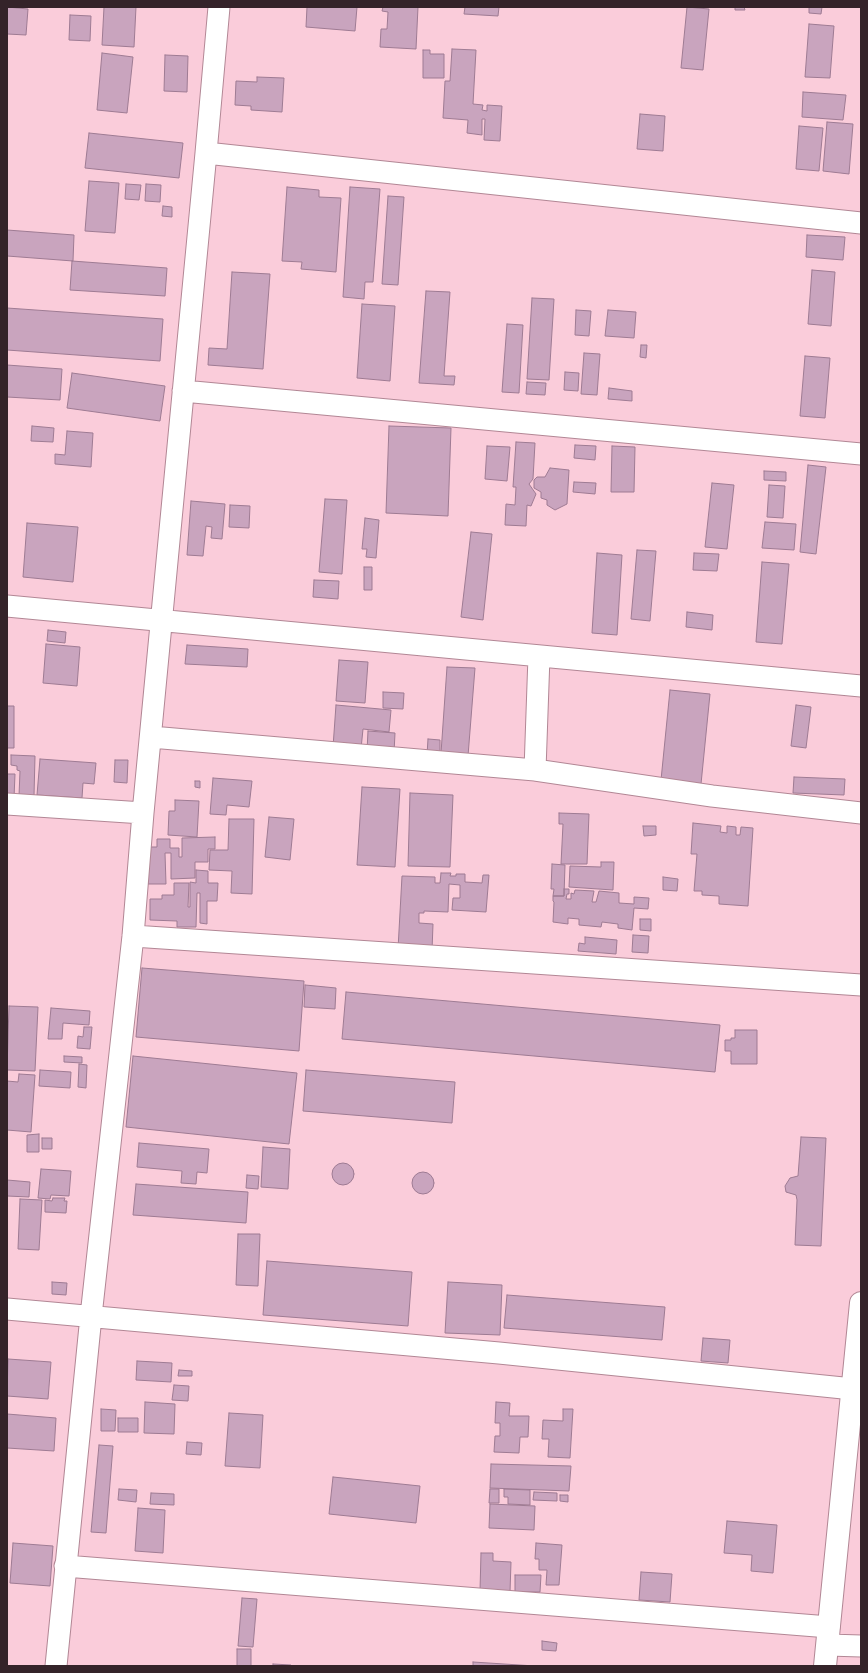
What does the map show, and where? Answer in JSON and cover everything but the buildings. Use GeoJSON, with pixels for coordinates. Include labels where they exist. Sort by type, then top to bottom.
{"type":"FeatureCollection","features":[{"type":"Feature","properties":{"kind":"street"},"geometry":{"type":"LineString","coordinates":[[56,1666],[91,1316],[133,936],[143,813],[206,153],[218,7]]}},
{"type":"Feature","properties":{"kind":"street"},"geometry":{"type":"LineString","coordinates":[[206,153],[861,223]]}},
{"type":"Feature","properties":{"kind":"street"},"geometry":{"type":"LineString","coordinates":[[183,391],[861,454]]}},
{"type":"Feature","properties":{"kind":"street"},"geometry":{"type":"LineString","coordinates":[[7,606],[861,686]]}},
{"type":"Feature","properties":{"kind":"street"},"geometry":{"type":"LineString","coordinates":[[535,770],[539,656]]}},
{"type":"Feature","properties":{"kind":"street"},"geometry":{"type":"LineString","coordinates":[[151,737],[535,770],[712,796],[861,813]]}},
{"type":"Feature","properties":{"kind":"street"},"geometry":{"type":"LineString","coordinates":[[7,804],[143,813]]}},
{"type":"Feature","properties":{"kind":"street"},"geometry":{"type":"LineString","coordinates":[[133,936],[861,985]]}},
{"type":"Feature","properties":{"kind":"street"},"geometry":{"type":"LineString","coordinates":[[825,1666],[855,1404],[861,1303]]}},
{"type":"Feature","properties":{"kind":"street"},"geometry":{"type":"LineString","coordinates":[[7,1309],[499,1353],[855,1404]]}},
{"type":"Feature","properties":{"kind":"street"},"geometry":{"type":"LineString","coordinates":[[65,1566],[828,1636],[861,1646]]}}]}
